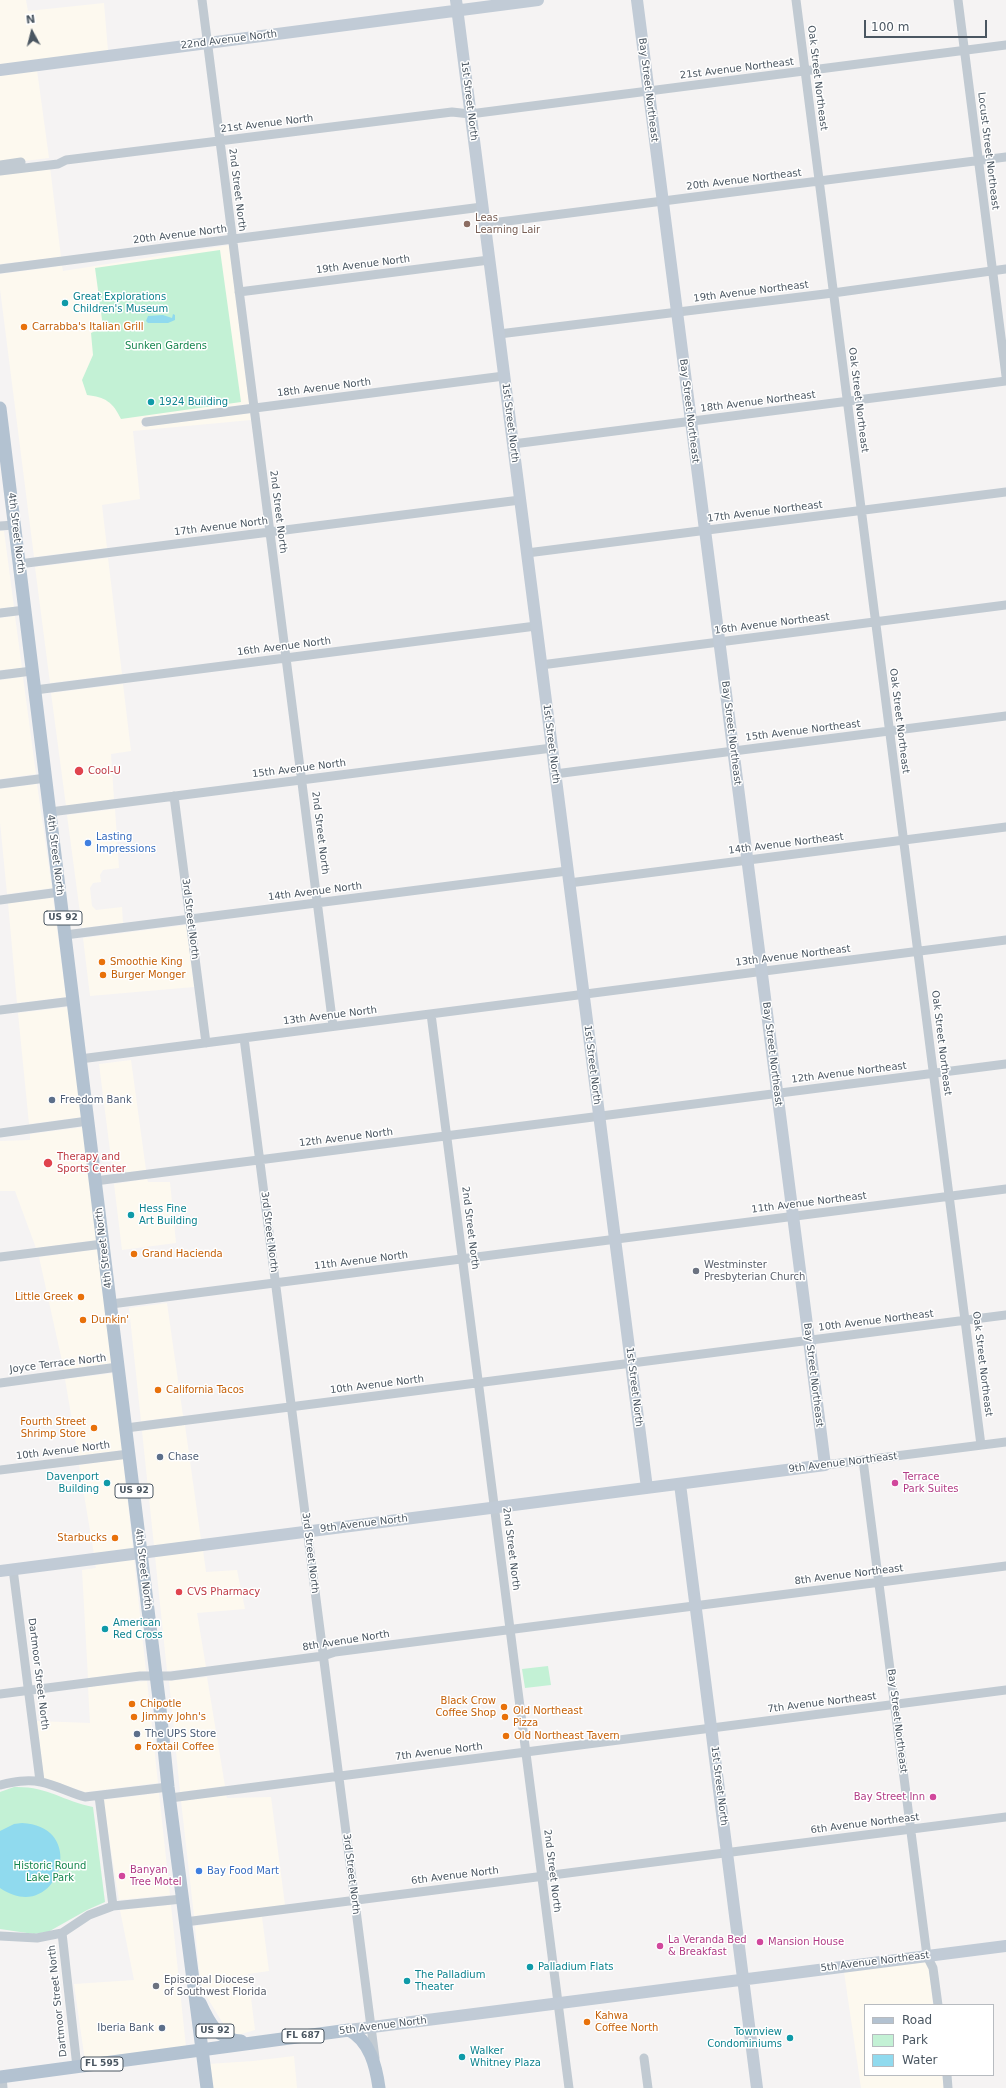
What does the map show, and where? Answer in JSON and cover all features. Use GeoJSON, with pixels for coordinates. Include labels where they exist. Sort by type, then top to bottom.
{"type":"FeatureCollection","features":[{"type":"Feature","properties":{"kind":"main road","name":"4th Street North"},"geometry":{"type":"LineString","coordinates":[[0,408],[96,1181],[182,1899],[207,2088]]}},
{"type":"Feature","properties":{"kind":"main road","name":"US 92"},"geometry":{"type":"LineString","coordinates":[[195,1991],[215,2031],[234,2040],[257,2042]]}},
{"type":"Feature","properties":{"kind":"main road","name":"5th Avenue North"},"geometry":{"type":"LineString","coordinates":[[2,2081],[77,2067],[349,2030]]}},
{"type":"Feature","properties":{"kind":"main road","name":"3rd Street North"},"geometry":{"type":"LineString","coordinates":[[349,2030],[363,2041],[376,2068],[379,2088]]}},
{"type":"Feature","properties":{"kind":"street","name":"2nd Street North"},"geometry":{"type":"LineString","coordinates":[[202,0],[333,1026]]}},
{"type":"Feature","properties":{"kind":"street","name":"22nd Avenue North"},"geometry":{"type":"LineString","coordinates":[[0,70],[207,43],[456,5],[538,0]]}},
{"type":"Feature","properties":{"kind":"street","name":"Bay Street Northeast"},"geometry":{"type":"LineString","coordinates":[[637,0],[825,1465]]}},
{"type":"Feature","properties":{"kind":"street","name":"Oak Street Northeast"},"geometry":{"type":"LineString","coordinates":[[796,0],[981,1445]]}},
{"type":"Feature","properties":{"kind":"street","name":"Locust Street Northeast"},"geometry":{"type":"LineString","coordinates":[[958,0],[1006,376]]}},
{"type":"Feature","properties":{"kind":"street","name":"1st Street North"},"geometry":{"type":"LineString","coordinates":[[456,5],[647,1488]]}},
{"type":"Feature","properties":{"kind":"street","name":"21st Avenue Northeast"},"geometry":{"type":"LineString","coordinates":[[470,114],[1006,45]]}},
{"type":"Feature","properties":{"kind":"street","name":"21st Avenue North"},"geometry":{"type":"LineString","coordinates":[[0,171],[58,164],[66,160],[452,112],[470,114]]}},
{"type":"Feature","properties":{"kind":"street","name":"20th Avenue Northeast"},"geometry":{"type":"LineString","coordinates":[[484,224],[1006,157]]}},
{"type":"Feature","properties":{"kind":"street","name":"21st Avenue North"},"geometry":{"type":"LineString","coordinates":[[0,165],[58,158],[66,160]]}},
{"type":"Feature","properties":{"kind":"street","name":"20th Avenue North"},"geometry":{"type":"LineString","coordinates":[[0,269],[482,207]]}},
{"type":"Feature","properties":{"kind":"street","name":"19th Avenue North"},"geometry":{"type":"LineString","coordinates":[[239,292],[489,260]]}},
{"type":"Feature","properties":{"kind":"street","name":"19th Avenue Northeast"},"geometry":{"type":"LineString","coordinates":[[499,334],[833,293],[1006,269]]}},
{"type":"Feature","properties":{"kind":"street","name":"18th Avenue North"},"geometry":{"type":"LineString","coordinates":[[146,422],[504,376]]}},
{"type":"Feature","properties":{"kind":"street","name":"18th Avenue Northeast"},"geometry":{"type":"LineString","coordinates":[[513,444],[1006,381]]}},
{"type":"Feature","properties":{"kind":"street","name":"17th Avenue Northeast"},"geometry":{"type":"LineString","coordinates":[[527,553],[1006,492]]}},
{"type":"Feature","properties":{"kind":"street","name":"17th Avenue North"},"geometry":{"type":"LineString","coordinates":[[19,564],[520,500]]}},
{"type":"Feature","properties":{"kind":"street"},"geometry":{"type":"LineString","coordinates":[[0,526],[14,524]]}},
{"type":"Feature","properties":{"kind":"street","name":"16th Avenue Northeast"},"geometry":{"type":"LineString","coordinates":[[541,665],[1006,605]]}},
{"type":"Feature","properties":{"kind":"street"},"geometry":{"type":"LineString","coordinates":[[0,613],[25,610]]}},
{"type":"Feature","properties":{"kind":"street","name":"16th Avenue North"},"geometry":{"type":"LineString","coordinates":[[35,690],[536,626]]}},
{"type":"Feature","properties":{"kind":"street"},"geometry":{"type":"LineString","coordinates":[[0,675],[32,671]]}},
{"type":"Feature","properties":{"kind":"street","name":"15th Avenue Northeast"},"geometry":{"type":"LineString","coordinates":[[555,774],[1006,716]]}},
{"type":"Feature","properties":{"kind":"street","name":"15th Avenue North"},"geometry":{"type":"LineString","coordinates":[[50,812],[552,748]]}},
{"type":"Feature","properties":{"kind":"street"},"geometry":{"type":"LineString","coordinates":[[0,784],[46,778]]}},
{"type":"Feature","properties":{"kind":"street","name":"3rd Street North"},"geometry":{"type":"LineString","coordinates":[[174,796],[206,1043]]}},
{"type":"Feature","properties":{"kind":"street","name":"14th Avenue Northeast"},"geometry":{"type":"LineString","coordinates":[[569,883],[1006,827]]}},
{"type":"Feature","properties":{"kind":"street","name":"14th Avenue North"},"geometry":{"type":"LineString","coordinates":[[65,935],[567,871]]}},
{"type":"Feature","properties":{"kind":"street"},"geometry":{"type":"LineString","coordinates":[[0,900],[60,892]]}},
{"type":"Feature","properties":{"kind":"street","name":"13th Avenue Northeast"},"geometry":{"type":"LineString","coordinates":[[583,994],[1006,940]]}},
{"type":"Feature","properties":{"kind":"street","name":"13th Avenue North"},"geometry":{"type":"LineString","coordinates":[[80,1059],[583,994]]}},
{"type":"Feature","properties":{"kind":"street"},"geometry":{"type":"LineString","coordinates":[[0,1010],[73,1001]]}},
{"type":"Feature","properties":{"kind":"street","name":"2nd Street North"},"geometry":{"type":"LineString","coordinates":[[431,1014],[569,2088]]}},
{"type":"Feature","properties":{"kind":"street","name":"3rd Street North"},"geometry":{"type":"LineString","coordinates":[[244,1038],[376,2068]]}},
{"type":"Feature","properties":{"kind":"street","name":"12th Avenue Northeast"},"geometry":{"type":"LineString","coordinates":[[599,1117],[1006,1064]]}},
{"type":"Feature","properties":{"kind":"street","name":"12th Avenue North"},"geometry":{"type":"LineString","coordinates":[[96,1181],[599,1117]]}},
{"type":"Feature","properties":{"kind":"street"},"geometry":{"type":"LineString","coordinates":[[0,1133],[88,1121]]}},
{"type":"Feature","properties":{"kind":"street","name":"11th Avenue Northeast"},"geometry":{"type":"LineString","coordinates":[[615,1239],[1006,1189]]}},
{"type":"Feature","properties":{"kind":"street","name":"11th Avenue North"},"geometry":{"type":"LineString","coordinates":[[110,1304],[615,1239]]}},
{"type":"Feature","properties":{"kind":"street"},"geometry":{"type":"LineString","coordinates":[[0,1257],[103,1244]]}},
{"type":"Feature","properties":{"kind":"street","name":"10th Avenue Northeast"},"geometry":{"type":"LineString","coordinates":[[631,1363],[1006,1315]]}},
{"type":"Feature","properties":{"kind":"street","name":"10th Avenue North"},"geometry":{"type":"LineString","coordinates":[[126,1428],[631,1363]]}},
{"type":"Feature","properties":{"kind":"street","name":"Joyce Terrace North"},"geometry":{"type":"LineString","coordinates":[[0,1383],[118,1368]]}},
{"type":"Feature","properties":{"kind":"street","name":"9th Avenue Northeast"},"geometry":{"type":"LineString","coordinates":[[680,1484],[1006,1442]]}},
{"type":"Feature","properties":{"kind":"street","name":"10th Avenue North"},"geometry":{"type":"LineString","coordinates":[[0,1470],[129,1454]]}},
{"type":"Feature","properties":{"kind":"street","name":"Bay Street Northeast"},"geometry":{"type":"LineString","coordinates":[[863,1460],[927,1956],[933,1968],[938,2004]]}},
{"type":"Feature","properties":{"kind":"street","name":"1st Street North"},"geometry":{"type":"LineString","coordinates":[[680,1484],[757,2088]]}},
{"type":"Feature","properties":{"kind":"street","name":"9th Avenue North"},"geometry":{"type":"LineString","coordinates":[[0,1571],[680,1484]]}},
{"type":"Feature","properties":{"kind":"street","name":"8th Avenue Northeast"},"geometry":{"type":"LineString","coordinates":[[696,1606],[1006,1566]]}},
{"type":"Feature","properties":{"kind":"street","name":"Dartmoor Street North"},"geometry":{"type":"LineString","coordinates":[[13,1569],[40,1781]]}},
{"type":"Feature","properties":{"kind":"street","name":"8th Avenue North"},"geometry":{"type":"LineString","coordinates":[[0,1694],[156,1676],[170,1676],[323,1656],[335,1652],[696,1606]]}},
{"type":"Feature","properties":{"kind":"street","name":"7th Avenue Northeast"},"geometry":{"type":"LineString","coordinates":[[711,1728],[1006,1690]]}},
{"type":"Feature","properties":{"kind":"street","name":"7th Avenue North"},"geometry":{"type":"LineString","coordinates":[[0,1785],[23,1781],[40,1781],[72,1794],[85,1797],[169,1792],[338,1776],[711,1728]]}},
{"type":"Feature","properties":{"kind":"street"},"geometry":{"type":"LineString","coordinates":[[99,1796],[114,1906]]}},
{"type":"Feature","properties":{"kind":"street","name":"6th Avenue Northeast"},"geometry":{"type":"LineString","coordinates":[[727,1853],[1006,1817]]}},
{"type":"Feature","properties":{"kind":"street","name":"6th Avenue North"},"geometry":{"type":"LineString","coordinates":[[185,1922],[727,1853]]}},
{"type":"Feature","properties":{"kind":"street"},"geometry":{"type":"LineString","coordinates":[[0,1936],[36,1938],[62,1933],[89,1915],[114,1906],[182,1899]]}},
{"type":"Feature","properties":{"kind":"street","name":"Dartmoor Street North"},"geometry":{"type":"LineString","coordinates":[[62,1933],[77,2067]]}},
{"type":"Feature","properties":{"kind":"street","name":"5th Avenue Northeast"},"geometry":{"type":"LineString","coordinates":[[743,1979],[1006,1946]]}},
{"type":"Feature","properties":{"kind":"street","name":"5th Avenue North"},"geometry":{"type":"LineString","coordinates":[[349,2030],[743,1979]]}},
{"type":"Feature","properties":{"kind":"street"},"geometry":{"type":"LineString","coordinates":[[644,2058],[648,2088]]}},
{"type":"Feature","properties":{"kind":"street"},"geometry":{"type":"LineString","coordinates":[[947,2076],[948,2088]]}},
{"type":"Feature","properties":{"kind":"shaded area"},"geometry":{"type":"Polygon","coordinates":[[[0,0],[26,0],[28,11],[104,3],[108,51],[0,65],[0,0]]]}},
{"type":"Feature","properties":{"kind":"shaded area"},"geometry":{"type":"Polygon","coordinates":[[[37,70],[49,158],[0,164],[0,74],[37,70]]]}},
{"type":"Feature","properties":{"kind":"shaded area"},"geometry":{"type":"Polygon","coordinates":[[[50,167],[61,257],[0,264],[0,173],[50,167]]]}},
{"type":"Feature","properties":{"kind":"shaded area"},"geometry":{"type":"Polygon","coordinates":[[[229,245],[249,404],[142,418],[142,427],[250,413],[251,420],[133,431],[140,499],[102,505],[107,548],[34,557],[0,289],[0,274],[62,266],[63,271],[229,245]]]}},
{"type":"Feature","properties":{"kind":"shaded area"},"geometry":{"type":"Polygon","coordinates":[[[0,531],[4,531],[14,607],[0,608],[0,531]]]}},
{"type":"Feature","properties":{"kind":"shaded area"},"geometry":{"type":"Polygon","coordinates":[[[108,558],[122,674],[50,683],[35,567],[108,558]]]}},
{"type":"Feature","properties":{"kind":"shaded area"},"geometry":{"type":"Polygon","coordinates":[[[15,616],[22,668],[0,670],[0,618],[15,616]]]}},
{"type":"Feature","properties":{"kind":"shaded area"},"geometry":{"type":"Polygon","coordinates":[[[23,677],[36,774],[0,779],[0,680],[23,677]]]}},
{"type":"Feature","properties":{"kind":"shaded area"},"geometry":{"type":"Polygon","coordinates":[[[123,684],[131,751],[111,754],[114,799],[66,806],[51,693],[123,684]]]}},
{"type":"Feature","properties":{"kind":"shaded area"},"geometry":{"type":"Polygon","coordinates":[[[37,784],[52,888],[7,894],[0,822],[0,789],[37,784]]]}},
{"type":"Feature","properties":{"kind":"shaded area"},"geometry":{"type":"Polygon","coordinates":[[[115,809],[119,868],[103,870],[100,875],[101,882],[93,883],[90,888],[92,906],[96,910],[122,907],[123,923],[82,928],[67,815],[115,809]]]}},
{"type":"Feature","properties":{"kind":"shaded area"},"geometry":{"type":"Polygon","coordinates":[[[53,898],[66,997],[17,1003],[8,903],[53,898]]]}},
{"type":"Feature","properties":{"kind":"shaded area"},"geometry":{"type":"Polygon","coordinates":[[[186,925],[194,987],[90,996],[83,938],[186,925]]]}},
{"type":"Feature","properties":{"kind":"shaded area"},"geometry":{"type":"Polygon","coordinates":[[[68,1007],[83,1117],[29,1124],[18,1013],[68,1007]]]}},
{"type":"Feature","properties":{"kind":"shaded area"},"geometry":{"type":"Polygon","coordinates":[[[131,1060],[146,1170],[113,1174],[99,1064],[131,1060]]]}},
{"type":"Feature","properties":{"kind":"shaded area"},"geometry":{"type":"Polygon","coordinates":[[[84,1127],[98,1240],[36,1248],[15,1191],[0,1191],[0,1141],[30,1140],[30,1134],[84,1127]]]}},
{"type":"Feature","properties":{"kind":"shaded area"},"geometry":{"type":"Polygon","coordinates":[[[147,1179],[148,1182],[170,1182],[176,1243],[122,1250],[114,1184],[147,1179]]]}},
{"type":"Feature","properties":{"kind":"shaded area"},"geometry":{"type":"Polygon","coordinates":[[[100,1249],[113,1363],[64,1370],[39,1257],[100,1249]]]}},
{"type":"Feature","properties":{"kind":"shaded area"},"geometry":{"type":"Polygon","coordinates":[[[167,1303],[183,1416],[141,1421],[129,1308],[167,1303]]]}},
{"type":"Feature","properties":{"kind":"shaded area"},"geometry":{"type":"Polygon","coordinates":[[[114,1373],[122,1450],[78,1456],[65,1379],[114,1373]]]}},
{"type":"Feature","properties":{"kind":"shaded area"},"geometry":{"type":"Polygon","coordinates":[[[185,1425],[201,1540],[154,1546],[142,1431],[185,1425]]]}},
{"type":"Feature","properties":{"kind":"shaded area"},"geometry":{"type":"Polygon","coordinates":[[[123,1459],[133,1549],[94,1554],[79,1465],[123,1459]]]}},
{"type":"Feature","properties":{"kind":"shaded area"},"geometry":{"type":"Polygon","coordinates":[[[203,1550],[206,1572],[237,1570],[245,1609],[197,1613],[206,1667],[167,1671],[155,1556],[203,1550]]]}},
{"type":"Feature","properties":{"kind":"shaded area"},"geometry":{"type":"Polygon","coordinates":[[[134,1559],[146,1671],[88,1678],[82,1570],[96,1568],[95,1564],[134,1559]]]}},
{"type":"Feature","properties":{"kind":"shaded area"},"geometry":{"type":"Polygon","coordinates":[[[207,1677],[225,1786],[180,1792],[169,1681],[207,1677]]]}},
{"type":"Feature","properties":{"kind":"shaded area"},"geometry":{"type":"Polygon","coordinates":[[[147,1681],[158,1783],[85,1792],[44,1778],[37,1721],[90,1723],[88,1687],[147,1681]]]}},
{"type":"Feature","properties":{"kind":"shaded area"},"geometry":{"type":"Polygon","coordinates":[[[159,1793],[170,1895],[119,1900],[103,1800],[159,1793]]]}},
{"type":"Feature","properties":{"kind":"shaded area"},"geometry":{"type":"Polygon","coordinates":[[[226,1795],[227,1798],[271,1797],[285,1905],[194,1916],[181,1801],[226,1795]]]}},
{"type":"Feature","properties":{"kind":"shaded area"},"geometry":{"type":"Polygon","coordinates":[[[171,1905],[186,2047],[85,2061],[74,1984],[134,1980],[120,1910],[171,1905]]]}},
{"type":"Feature","properties":{"kind":"shaded area"},"geometry":{"type":"Polygon","coordinates":[[[262,1917],[269,1971],[248,1974],[255,2030],[238,2035],[227,2030],[205,1994],[200,1981],[195,1926],[262,1917]]]}},
{"type":"Feature","properties":{"kind":"shaded area"},"geometry":{"type":"Polygon","coordinates":[[[925,1961],[929,1969],[933,2004],[864,2004],[864,2076],[942,2076],[944,2088],[861,2088],[844,1972],[925,1961]]]}},
{"type":"Feature","properties":{"kind":"shaded area"},"geometry":{"type":"Polygon","coordinates":[[[294,2056],[297,2088],[212,2088],[208,2064],[294,2056]]]}},
{"type":"Feature","properties":{"kind":"green space","name":"Sunken Gardens"},"geometry":{"type":"Polygon","coordinates":[[[220,250],[241,402],[121,419],[115,408],[108,401],[99,397],[87,395],[82,380],[93,355],[91,333],[103,327],[95,268],[220,250]]]}},
{"type":"Feature","properties":{"kind":"green space"},"geometry":{"type":"Polygon","coordinates":[[[548,1666],[551,1685],[525,1688],[522,1669],[548,1666]]]}},
{"type":"Feature","properties":{"kind":"green space","name":"Historic Round Lake Park"},"geometry":{"type":"Polygon","coordinates":[[[14,1787],[26,1787],[46,1791],[93,1807],[105,1902],[87,1910],[48,1932],[34,1934],[0,1929],[0,1792],[14,1787]]]}},
{"type":"Feature","properties":{"kind":"water"},"geometry":{"type":"Polygon","coordinates":[[[173,314],[175,315],[175,320],[168,323],[148,323],[146,321],[148,316],[163,315],[172,318],[173,314]]]}},
{"type":"Feature","properties":{"kind":"water"},"geometry":{"type":"Polygon","coordinates":[[[22,1823],[43,1828],[56,1840],[60,1855],[58,1871],[50,1885],[37,1895],[20,1897],[0,1888],[0,1831],[14,1824],[22,1823]]]}},
{"type":"Feature","properties":{"kind":"place","name":"Leas Learning Lair"},"geometry":{"type":"Point","coordinates":[467,224]}},
{"type":"Feature","properties":{"kind":"place","name":"Great Explorations Children's Museum"},"geometry":{"type":"Point","coordinates":[65,303]}},
{"type":"Feature","properties":{"kind":"place","name":"Carrabba's Italian Grill"},"geometry":{"type":"Point","coordinates":[24,327]}},
{"type":"Feature","properties":{"kind":"place","name":"1924 Building"},"geometry":{"type":"Point","coordinates":[151,402]}},
{"type":"Feature","properties":{"kind":"place","name":"Cool-U"},"geometry":{"type":"Point","coordinates":[79,771]}},
{"type":"Feature","properties":{"kind":"place","name":"Lasting Impressions"},"geometry":{"type":"Point","coordinates":[88,843]}},
{"type":"Feature","properties":{"kind":"place","name":"Smoothie King"},"geometry":{"type":"Point","coordinates":[102,962]}},
{"type":"Feature","properties":{"kind":"place","name":"Burger Monger"},"geometry":{"type":"Point","coordinates":[103,975]}},
{"type":"Feature","properties":{"kind":"place","name":"Freedom Bank"},"geometry":{"type":"Point","coordinates":[52,1100]}},
{"type":"Feature","properties":{"kind":"place","name":"Therapy and Sports Center"},"geometry":{"type":"Point","coordinates":[48,1163]}},
{"type":"Feature","properties":{"kind":"place","name":"Hess Fine Art Building"},"geometry":{"type":"Point","coordinates":[131,1215]}},
{"type":"Feature","properties":{"kind":"place","name":"Grand Hacienda"},"geometry":{"type":"Point","coordinates":[134,1254]}},
{"type":"Feature","properties":{"kind":"place","name":"Westminster Presbyterian Church"},"geometry":{"type":"Point","coordinates":[696,1271]}},
{"type":"Feature","properties":{"kind":"place","name":"Little Greek"},"geometry":{"type":"Point","coordinates":[81,1297]}},
{"type":"Feature","properties":{"kind":"place","name":"Dunkin'"},"geometry":{"type":"Point","coordinates":[83,1320]}},
{"type":"Feature","properties":{"kind":"place","name":"California Tacos"},"geometry":{"type":"Point","coordinates":[158,1390]}},
{"type":"Feature","properties":{"kind":"place","name":"Fourth Street Shrimp Store"},"geometry":{"type":"Point","coordinates":[94,1428]}},
{"type":"Feature","properties":{"kind":"place","name":"Chase"},"geometry":{"type":"Point","coordinates":[160,1457]}},
{"type":"Feature","properties":{"kind":"place","name":"Davenport Building"},"geometry":{"type":"Point","coordinates":[107,1483]}},
{"type":"Feature","properties":{"kind":"place","name":"Terrace Park Suites"},"geometry":{"type":"Point","coordinates":[895,1483]}},
{"type":"Feature","properties":{"kind":"place","name":"Starbucks"},"geometry":{"type":"Point","coordinates":[115,1538]}},
{"type":"Feature","properties":{"kind":"place","name":"CVS Pharmacy"},"geometry":{"type":"Point","coordinates":[179,1592]}},
{"type":"Feature","properties":{"kind":"place","name":"American Red Cross"},"geometry":{"type":"Point","coordinates":[105,1629]}},
{"type":"Feature","properties":{"kind":"place","name":"Chipotle"},"geometry":{"type":"Point","coordinates":[132,1704]}},
{"type":"Feature","properties":{"kind":"place","name":"Black Crow Coffee Shop"},"geometry":{"type":"Point","coordinates":[504,1707]}},
{"type":"Feature","properties":{"kind":"place","name":"Jimmy John's"},"geometry":{"type":"Point","coordinates":[134,1717]}},
{"type":"Feature","properties":{"kind":"place","name":"Old Northeast Pizza"},"geometry":{"type":"Point","coordinates":[505,1717]}},
{"type":"Feature","properties":{"kind":"place","name":"The UPS Store"},"geometry":{"type":"Point","coordinates":[137,1734]}},
{"type":"Feature","properties":{"kind":"place","name":"Old Northeast Tavern"},"geometry":{"type":"Point","coordinates":[506,1736]}},
{"type":"Feature","properties":{"kind":"place","name":"Foxtail Coffee"},"geometry":{"type":"Point","coordinates":[138,1747]}},
{"type":"Feature","properties":{"kind":"place","name":"Bay Street Inn"},"geometry":{"type":"Point","coordinates":[933,1797]}},
{"type":"Feature","properties":{"kind":"place","name":"Bay Food Mart"},"geometry":{"type":"Point","coordinates":[199,1871]}},
{"type":"Feature","properties":{"kind":"place","name":"Banyan Tree Motel"},"geometry":{"type":"Point","coordinates":[122,1876]}},
{"type":"Feature","properties":{"kind":"place","name":"Mansion House"},"geometry":{"type":"Point","coordinates":[760,1942]}},
{"type":"Feature","properties":{"kind":"place","name":"La Veranda Bed & Breakfast"},"geometry":{"type":"Point","coordinates":[660,1946]}},
{"type":"Feature","properties":{"kind":"place","name":"Palladium Flats"},"geometry":{"type":"Point","coordinates":[530,1967]}},
{"type":"Feature","properties":{"kind":"place","name":"The Palladium Theater"},"geometry":{"type":"Point","coordinates":[407,1981]}},
{"type":"Feature","properties":{"kind":"place","name":"Episcopal Diocese of Southwest Florida"},"geometry":{"type":"Point","coordinates":[156,1986]}},
{"type":"Feature","properties":{"kind":"place","name":"Kahwa Coffee North"},"geometry":{"type":"Point","coordinates":[587,2022]}},
{"type":"Feature","properties":{"kind":"place","name":"Iberia Bank"},"geometry":{"type":"Point","coordinates":[162,2028]}},
{"type":"Feature","properties":{"kind":"place","name":"Townview Condominiums"},"geometry":{"type":"Point","coordinates":[790,2038]}},
{"type":"Feature","properties":{"kind":"place","name":"Walker Whitney Plaza"},"geometry":{"type":"Point","coordinates":[462,2057]}}]}
